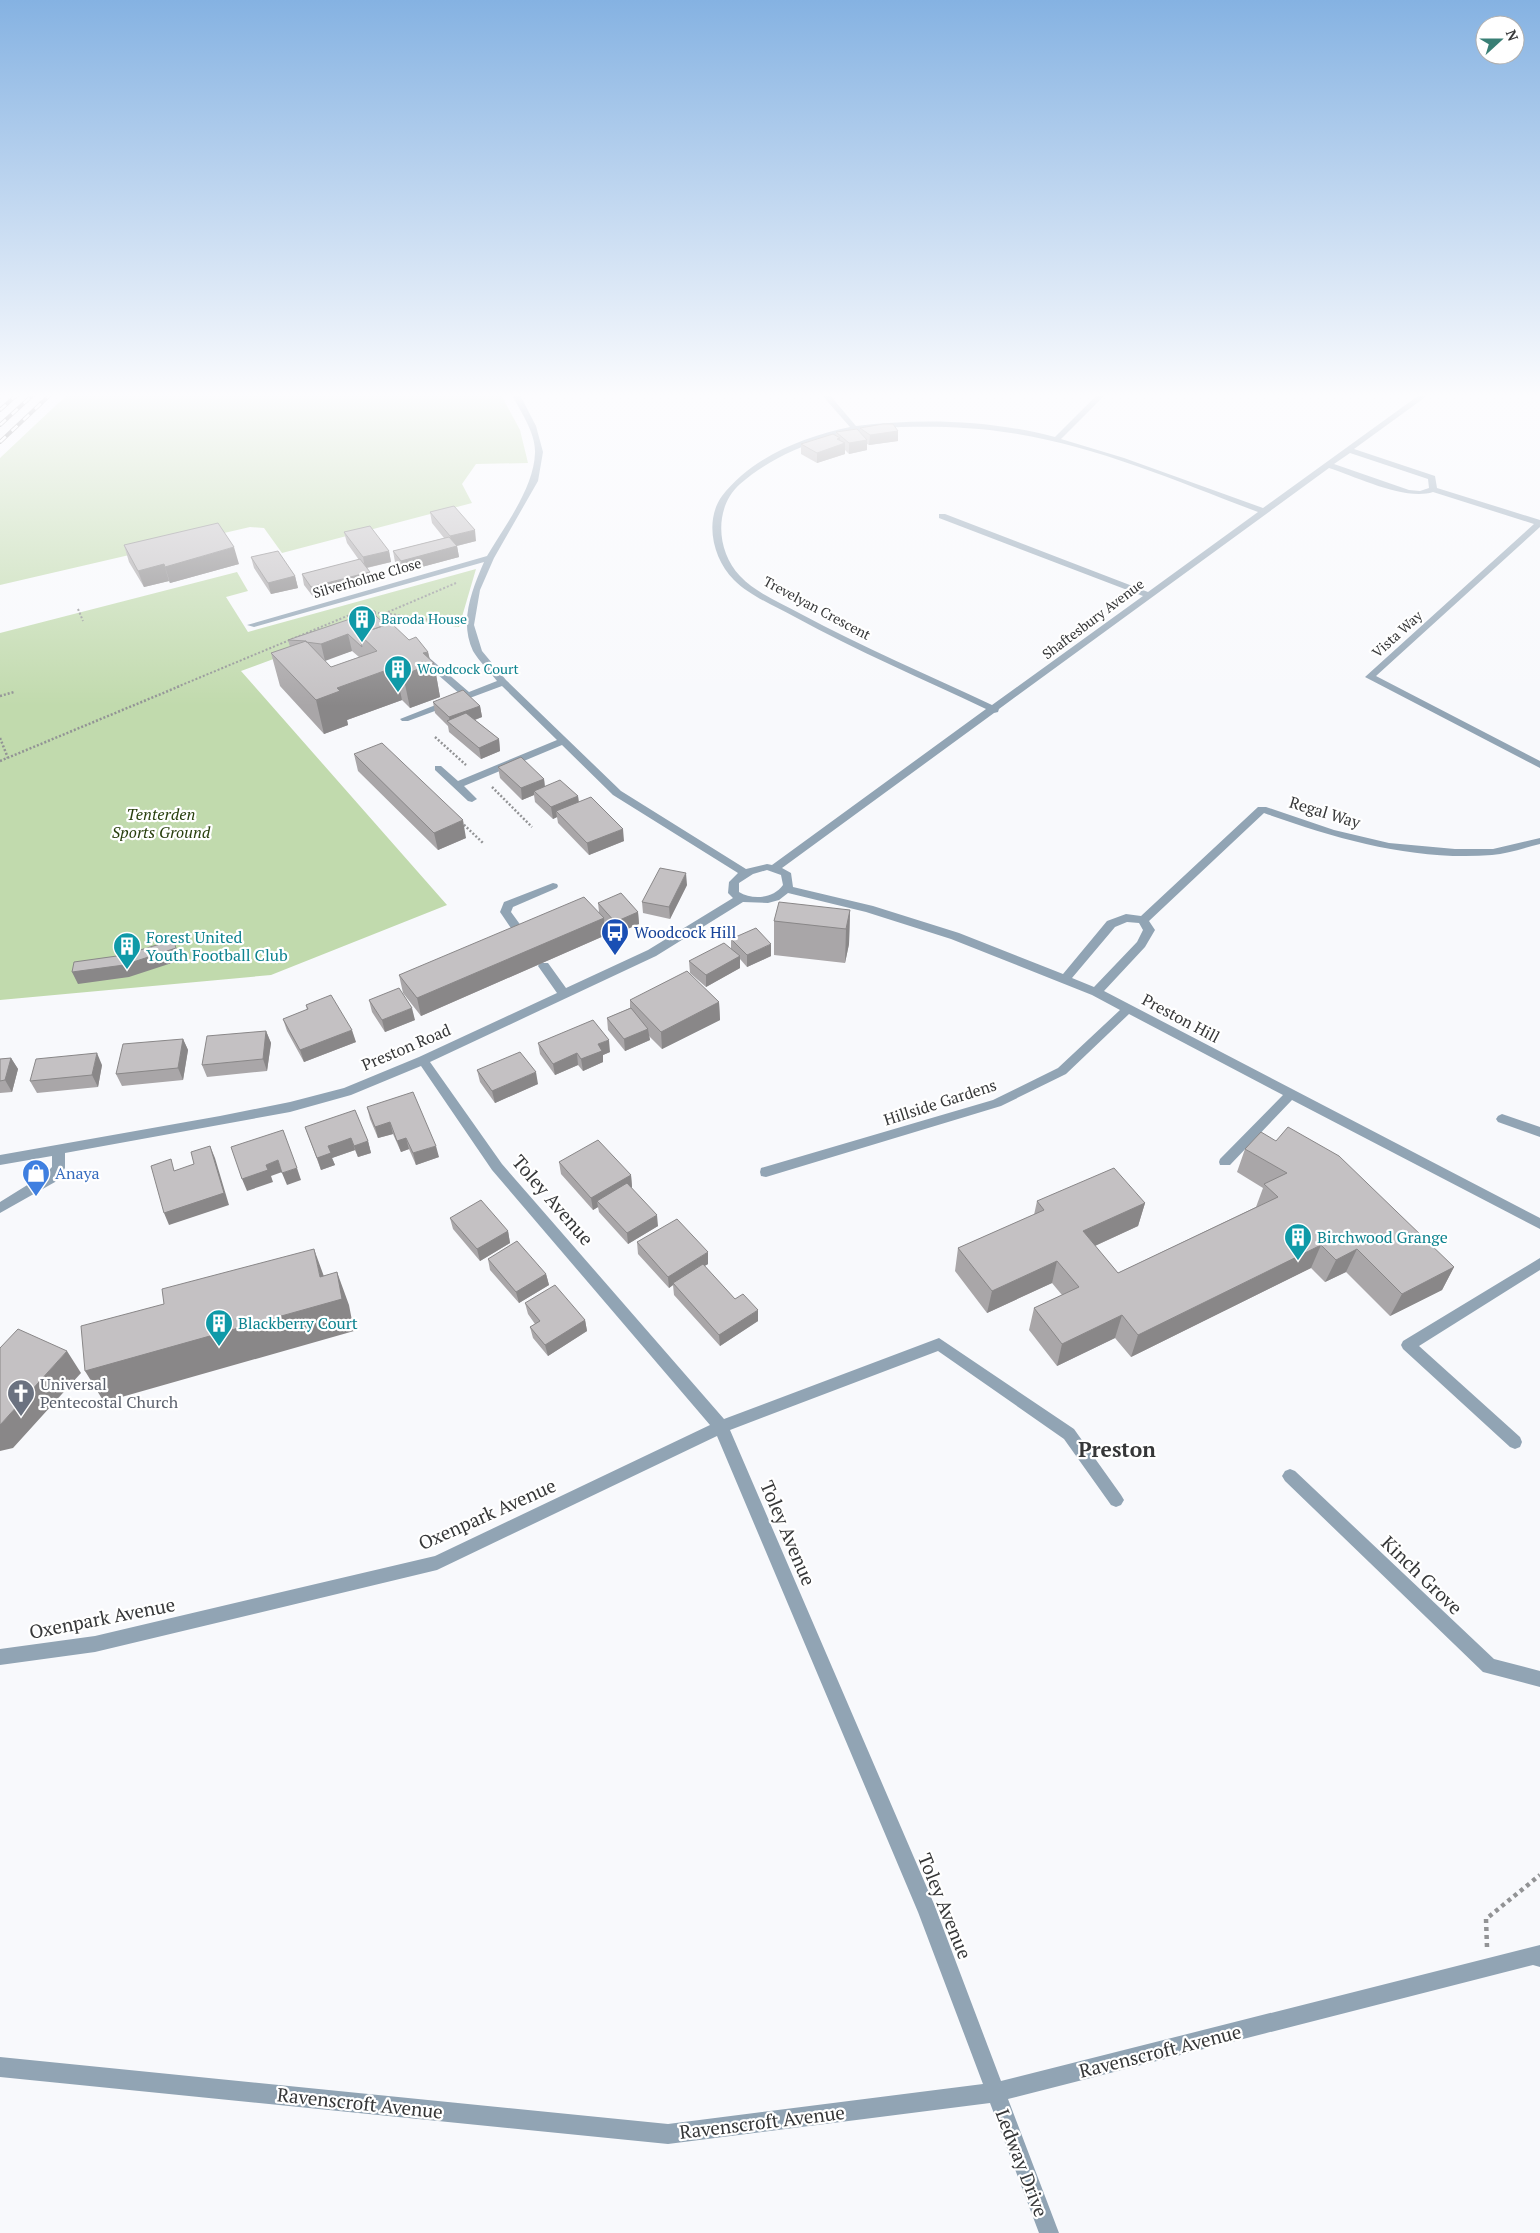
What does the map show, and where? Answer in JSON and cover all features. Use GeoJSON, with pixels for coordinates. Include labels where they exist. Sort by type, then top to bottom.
{"type":"FeatureCollection","features":[{"type":"Feature","properties":{"kind":"street"},"geometry":{"type":"LineString","coordinates":[[525,497],[481,575],[476,590],[470,625],[478,650],[503,682],[617,793],[745,873]]}},
{"type":"Feature","properties":{"kind":"street","name":"Trevelyan Crescent"},"geometry":{"type":"LineString","coordinates":[[725,497],[718,507],[715,533],[723,556],[736,577],[806,620],[995,710]]}},
{"type":"Feature","properties":{"kind":"street","name":"Trevelyan Crescent"},"geometry":{"type":"LineString","coordinates":[[1224,497],[1263,511]]}},
{"type":"Feature","properties":{"kind":"street","name":"Shaftesbury Avenue"},"geometry":{"type":"LineString","coordinates":[[775,868],[995,710],[1282,497]]}},
{"type":"Feature","properties":{"kind":"street"},"geometry":{"type":"LineString","coordinates":[[1459,497],[1540,523]]}},
{"type":"Feature","properties":{"kind":"street"},"geometry":{"type":"LineString","coordinates":[[942,516],[1148,595]]}},
{"type":"Feature","properties":{"kind":"street","name":"Vista Way"},"geometry":{"type":"LineString","coordinates":[[1540,523],[1370,677],[1540,765]]}},
{"type":"Feature","properties":{"kind":"street","name":"Silverholme Close"},"geometry":{"type":"LineString","coordinates":[[252,624],[490,558]]}},
{"type":"Feature","properties":{"kind":"street"},"geometry":{"type":"LineString","coordinates":[[423,657],[467,695]]}},
{"type":"Feature","properties":{"kind":"street"},"geometry":{"type":"LineString","coordinates":[[405,719],[503,682]]}},
{"type":"Feature","properties":{"kind":"street"},"geometry":{"type":"LineString","coordinates":[[457,785],[562,741]]}},
{"type":"Feature","properties":{"kind":"street"},"geometry":{"type":"LineString","coordinates":[[438,768],[472,799]]}},
{"type":"Feature","properties":{"kind":"street","name":"Regal Way"},"geometry":{"type":"LineString","coordinates":[[1143,920],[1262,808],[1331,833],[1389,846],[1455,852],[1493,852],[1540,841]]}},
{"type":"Feature","properties":{"kind":"street"},"geometry":{"type":"LineString","coordinates":[[767,867],[775,868],[786,873],[789,882],[787,889],[762,900],[747,901],[740,899],[733,893],[734,882],[745,873],[767,867]]}},
{"type":"Feature","properties":{"kind":"street"},"geometry":{"type":"LineString","coordinates":[[520,934],[505,912],[508,905],[553,886]]}},
{"type":"Feature","properties":{"kind":"street","name":"Preston Hill"},"geometry":{"type":"LineString","coordinates":[[787,889],[869,910],[955,936],[1096,992],[1540,1224]]}},
{"type":"Feature","properties":{"kind":"street","name":"Preston Road"},"geometry":{"type":"LineString","coordinates":[[0,1160],[290,1107],[347,1092],[566,996],[652,953],[740,899]]}},
{"type":"Feature","properties":{"kind":"street"},"geometry":{"type":"LineString","coordinates":[[1065,979],[1091,946],[1112,924],[1126,918],[1143,920],[1149,930],[1141,944],[1096,992]]}},
{"type":"Feature","properties":{"kind":"street"},"geometry":{"type":"LineString","coordinates":[[544,966],[566,996]]}},
{"type":"Feature","properties":{"kind":"street","name":"Hillside Gardens"},"geometry":{"type":"LineString","coordinates":[[766,1172],[996,1103],[1062,1071],[1129,1008]]}},
{"type":"Feature","properties":{"kind":"street","name":"Toley Avenue"},"geometry":{"type":"LineString","coordinates":[[423,1060],[497,1167],[721,1427],[927,1911],[996,2092]]}},
{"type":"Feature","properties":{"kind":"street"},"geometry":{"type":"LineString","coordinates":[[1225,1162],[1291,1094]]}},
{"type":"Feature","properties":{"kind":"street"},"geometry":{"type":"LineString","coordinates":[[1502,1119],[1540,1132]]}},
{"type":"Feature","properties":{"kind":"street"},"geometry":{"type":"LineString","coordinates":[[0,1208],[50,1178],[59,1168],[58,1149]]}},
{"type":"Feature","properties":{"kind":"street"},"geometry":{"type":"LineString","coordinates":[[1515,1442],[1408,1345],[1540,1263]]}},
{"type":"Feature","properties":{"kind":"street","name":"Oxenpark Avenue"},"geometry":{"type":"LineString","coordinates":[[0,1657],[95,1644],[437,1563],[721,1427],[939,1344],[1068,1434],[1116,1500]]}},
{"type":"Feature","properties":{"kind":"street","name":"Kinch Grove"},"geometry":{"type":"LineString","coordinates":[[1290,1476],[1489,1666],[1540,1679]]}},
{"type":"Feature","properties":{"kind":"street","name":"Ravenscroft Avenue"},"geometry":{"type":"LineString","coordinates":[[0,2067],[668,2134],[996,2092],[1538,1954],[1540,1958]]}},
{"type":"Feature","properties":{"kind":"street","name":"Ledway Drive"},"geometry":{"type":"LineString","coordinates":[[996,2092],[1049,2233]]}},
{"type":"Feature","properties":{"kind":"path"},"geometry":{"type":"LineString","coordinates":[[388,612],[466,579],[481,575]]}},
{"type":"Feature","properties":{"kind":"path"},"geometry":{"type":"LineString","coordinates":[[78,610],[83,621]]}},
{"type":"Feature","properties":{"kind":"path"},"geometry":{"type":"LineString","coordinates":[[0,761],[346,615],[368,611],[388,612],[423,620],[470,625]]}},
{"type":"Feature","properties":{"kind":"path"},"geometry":{"type":"LineString","coordinates":[[0,696],[14,692]]}},
{"type":"Feature","properties":{"kind":"path"},"geometry":{"type":"LineString","coordinates":[[0,738],[8,758]]}},
{"type":"Feature","properties":{"kind":"path"},"geometry":{"type":"LineString","coordinates":[[491,786],[532,827]]}},
{"type":"Feature","properties":{"kind":"path"},"geometry":{"type":"LineString","coordinates":[[455,816],[483,843]]}},
{"type":"Feature","properties":{"kind":"path"},"geometry":{"type":"LineString","coordinates":[[1488,1968],[1486,1919],[1540,1875]]}},
{"type":"Feature","properties":{"kind":"green space"},"geometry":{"type":"Polygon","coordinates":[[[0,497],[469,497],[472,503],[282,553],[264,528],[250,527],[0,585],[0,497]]]}},
{"type":"Feature","properties":{"kind":"green space","name":"Tenterden Sports Ground"},"geometry":{"type":"Polygon","coordinates":[[[476,569],[459,627],[397,619],[373,622],[241,671],[447,905],[271,975],[0,1000],[0,633],[237,572],[248,591],[226,597],[248,632],[476,569]]]}},
{"type":"Feature","properties":{"kind":"building"},"geometry":{"type":"Polygon","coordinates":[[[454,506],[475,530],[450,536],[430,512],[454,506]]]}},
{"type":"Feature","properties":{"kind":"building"},"geometry":{"type":"Polygon","coordinates":[[[218,523],[234,547],[165,567],[164,564],[138,571],[124,545],[218,523]]]}},
{"type":"Feature","properties":{"kind":"building"},"geometry":{"type":"Polygon","coordinates":[[[370,526],[389,551],[363,557],[344,532],[370,526]]]}},
{"type":"Feature","properties":{"kind":"building"},"geometry":{"type":"Polygon","coordinates":[[[449,537],[457,546],[401,561],[393,551],[449,537]]]}},
{"type":"Feature","properties":{"kind":"building"},"geometry":{"type":"Polygon","coordinates":[[[278,551],[295,576],[268,583],[251,557],[278,551]]]}},
{"type":"Feature","properties":{"kind":"building"},"geometry":{"type":"Polygon","coordinates":[[[360,559],[370,572],[311,587],[302,574],[360,559]]]}},
{"type":"Feature","properties":{"kind":"building"},"geometry":{"type":"Polygon","coordinates":[[[367,610],[375,611],[376,616],[386,625],[359,634],[362,647],[348,634],[321,644],[288,640],[353,618],[367,610]]]}},
{"type":"Feature","properties":{"kind":"building"},"geometry":{"type":"Polygon","coordinates":[[[391,623],[409,640],[416,637],[428,652],[423,653],[434,663],[403,675],[395,667],[337,688],[340,691],[316,700],[271,653],[306,641],[331,667],[377,651],[359,634],[391,623]]]}},
{"type":"Feature","properties":{"kind":"building"},"geometry":{"type":"Polygon","coordinates":[[[463,690],[480,706],[449,717],[433,702],[463,690]]]}},
{"type":"Feature","properties":{"kind":"building"},"geometry":{"type":"Polygon","coordinates":[[[466,713],[499,739],[479,748],[447,721],[466,713]]]}},
{"type":"Feature","properties":{"kind":"building"},"geometry":{"type":"Polygon","coordinates":[[[382,743],[463,820],[434,833],[354,754],[382,743]]]}},
{"type":"Feature","properties":{"kind":"building"},"geometry":{"type":"Polygon","coordinates":[[[521,757],[544,779],[521,788],[498,767],[521,757]]]}},
{"type":"Feature","properties":{"kind":"building"},"geometry":{"type":"Polygon","coordinates":[[[560,780],[578,796],[551,807],[534,791],[560,780]]]}},
{"type":"Feature","properties":{"kind":"building"},"geometry":{"type":"Polygon","coordinates":[[[591,797],[623,829],[587,843],[556,811],[591,797]]]}},
{"type":"Feature","properties":{"kind":"building"},"geometry":{"type":"Polygon","coordinates":[[[660,868],[686,873],[669,907],[642,902],[660,868]]]}},
{"type":"Feature","properties":{"kind":"building"},"geometry":{"type":"Polygon","coordinates":[[[621,893],[638,912],[615,922],[598,903],[621,893]]]}},
{"type":"Feature","properties":{"kind":"building"},"geometry":{"type":"Polygon","coordinates":[[[584,897],[604,918],[417,998],[399,975],[584,897]]]}},
{"type":"Feature","properties":{"kind":"building"},"geometry":{"type":"Polygon","coordinates":[[[779,902],[850,910],[846,929],[774,921],[779,902]]]}},
{"type":"Feature","properties":{"kind":"building"},"geometry":{"type":"Polygon","coordinates":[[[756,928],[771,944],[747,955],[731,939],[756,928]]]}},
{"type":"Feature","properties":{"kind":"building"},"geometry":{"type":"Polygon","coordinates":[[[173,940],[176,948],[124,965],[72,972],[74,962],[124,955],[173,940]]]}},
{"type":"Feature","properties":{"kind":"building"},"geometry":{"type":"Polygon","coordinates":[[[724,943],[740,956],[706,975],[689,961],[724,943]]]}},
{"type":"Feature","properties":{"kind":"building"},"geometry":{"type":"Polygon","coordinates":[[[687,971],[719,1002],[661,1032],[630,1000],[687,971]]]}},
{"type":"Feature","properties":{"kind":"building"},"geometry":{"type":"Polygon","coordinates":[[[399,988],[412,1008],[382,1020],[369,1000],[399,988]]]}},
{"type":"Feature","properties":{"kind":"building"},"geometry":{"type":"Polygon","coordinates":[[[331,995],[352,1030],[300,1050],[283,1019],[308,1009],[306,1005],[331,995]]]}},
{"type":"Feature","properties":{"kind":"building"},"geometry":{"type":"Polygon","coordinates":[[[631,1008],[648,1029],[624,1039],[607,1018],[631,1008]]]}},
{"type":"Feature","properties":{"kind":"building"},"geometry":{"type":"Polygon","coordinates":[[[593,1020],[609,1040],[598,1044],[602,1051],[581,1059],[577,1053],[553,1064],[538,1043],[593,1020]]]}},
{"type":"Feature","properties":{"kind":"building"},"geometry":{"type":"Polygon","coordinates":[[[266,1031],[263,1059],[202,1065],[207,1036],[266,1031]]]}},
{"type":"Feature","properties":{"kind":"building"},"geometry":{"type":"Polygon","coordinates":[[[183,1039],[178,1068],[116,1074],[123,1044],[183,1039]]]}},
{"type":"Feature","properties":{"kind":"building"},"geometry":{"type":"Polygon","coordinates":[[[520,1052],[536,1072],[492,1091],[477,1070],[520,1052]]]}},
{"type":"Feature","properties":{"kind":"building"},"geometry":{"type":"Polygon","coordinates":[[[97,1053],[92,1075],[30,1081],[36,1059],[97,1053]]]}},
{"type":"Feature","properties":{"kind":"building"},"geometry":{"type":"Polygon","coordinates":[[[11,1058],[5,1080],[0,1081],[0,1059],[11,1058]]]}},
{"type":"Feature","properties":{"kind":"building"},"geometry":{"type":"Polygon","coordinates":[[[413,1092],[436,1146],[413,1153],[406,1138],[397,1141],[390,1122],[375,1127],[367,1107],[413,1092]]]}},
{"type":"Feature","properties":{"kind":"building"},"geometry":{"type":"Polygon","coordinates":[[[355,1110],[368,1141],[354,1146],[351,1138],[328,1146],[331,1153],[317,1158],[305,1127],[355,1110]]]}},
{"type":"Feature","properties":{"kind":"building","name":"Birchwood Grange"},"geometry":{"type":"Polygon","coordinates":[[[1288,1127],[1339,1156],[1454,1267],[1402,1294],[1357,1249],[1336,1260],[1321,1245],[1138,1335],[1122,1315],[1062,1344],[1034,1308],[1079,1287],[1057,1261],[992,1291],[958,1248],[1044,1210],[1037,1201],[1114,1168],[1145,1203],[1083,1231],[1118,1273],[1278,1197],[1264,1184],[1287,1173],[1245,1149],[1261,1132],[1276,1141],[1288,1127]]]}},
{"type":"Feature","properties":{"kind":"building"},"geometry":{"type":"Polygon","coordinates":[[[283,1130],[297,1168],[282,1173],[278,1160],[266,1165],[268,1170],[242,1179],[231,1147],[283,1130]]]}},
{"type":"Feature","properties":{"kind":"building"},"geometry":{"type":"Polygon","coordinates":[[[598,1140],[631,1175],[591,1198],[559,1162],[598,1140]]]}},
{"type":"Feature","properties":{"kind":"building"},"geometry":{"type":"Polygon","coordinates":[[[210,1146],[224,1193],[164,1213],[151,1166],[171,1159],[174,1171],[194,1164],[191,1152],[210,1146]]]}},
{"type":"Feature","properties":{"kind":"building"},"geometry":{"type":"Polygon","coordinates":[[[627,1183],[657,1215],[627,1233],[597,1201],[627,1183]]]}},
{"type":"Feature","properties":{"kind":"building"},"geometry":{"type":"Polygon","coordinates":[[[481,1200],[508,1231],[477,1249],[450,1218],[481,1200]]]}},
{"type":"Feature","properties":{"kind":"building"},"geometry":{"type":"Polygon","coordinates":[[[677,1219],[708,1252],[668,1277],[637,1242],[677,1219]]]}},
{"type":"Feature","properties":{"kind":"building"},"geometry":{"type":"Polygon","coordinates":[[[517,1241],[546,1274],[516,1292],[488,1259],[517,1241]]]}},
{"type":"Feature","properties":{"kind":"building"},"geometry":{"type":"Polygon","coordinates":[[[314,1249],[320,1277],[337,1272],[342,1299],[85,1371],[81,1326],[164,1304],[162,1289],[314,1249]]]}},
{"type":"Feature","properties":{"kind":"building"},"geometry":{"type":"Polygon","coordinates":[[[703,1264],[735,1299],[743,1294],[758,1310],[719,1335],[673,1283],[703,1264]]]}},
{"type":"Feature","properties":{"kind":"building"},"geometry":{"type":"Polygon","coordinates":[[[555,1285],[585,1320],[545,1345],[530,1327],[540,1321],[525,1303],[555,1285]]]}},
{"type":"Feature","properties":{"kind":"building"},"geometry":{"type":"Polygon","coordinates":[[[18,1329],[67,1351],[0,1425],[0,1348],[18,1329]]]}},
{"type":"Feature","properties":{"kind":"place","name":"Baroda House"},"geometry":{"type":"Point","coordinates":[362,643]}},
{"type":"Feature","properties":{"kind":"place","name":"Woodcock Court"},"geometry":{"type":"Point","coordinates":[398,693]}},
{"type":"Feature","properties":{"kind":"place","name":"Woodcock Hill"},"geometry":{"type":"Point","coordinates":[615,956]}},
{"type":"Feature","properties":{"kind":"place","name":"Forest United Youth Football Club"},"geometry":{"type":"Point","coordinates":[127,970]}},
{"type":"Feature","properties":{"kind":"place","name":"Anaya"},"geometry":{"type":"Point","coordinates":[36,1197]}},
{"type":"Feature","properties":{"kind":"place","name":"Birchwood Grange"},"geometry":{"type":"Point","coordinates":[1298,1261]}},
{"type":"Feature","properties":{"kind":"place","name":"Blackberry Court"},"geometry":{"type":"Point","coordinates":[219,1347]}},
{"type":"Feature","properties":{"kind":"place","name":"Universal Pentecostal Church"},"geometry":{"type":"Point","coordinates":[21,1417]}},
{"type":"Feature","properties":{"kind":"district","name":"Preston"},"geometry":{"type":"Point","coordinates":[1117,1450]}}]}
